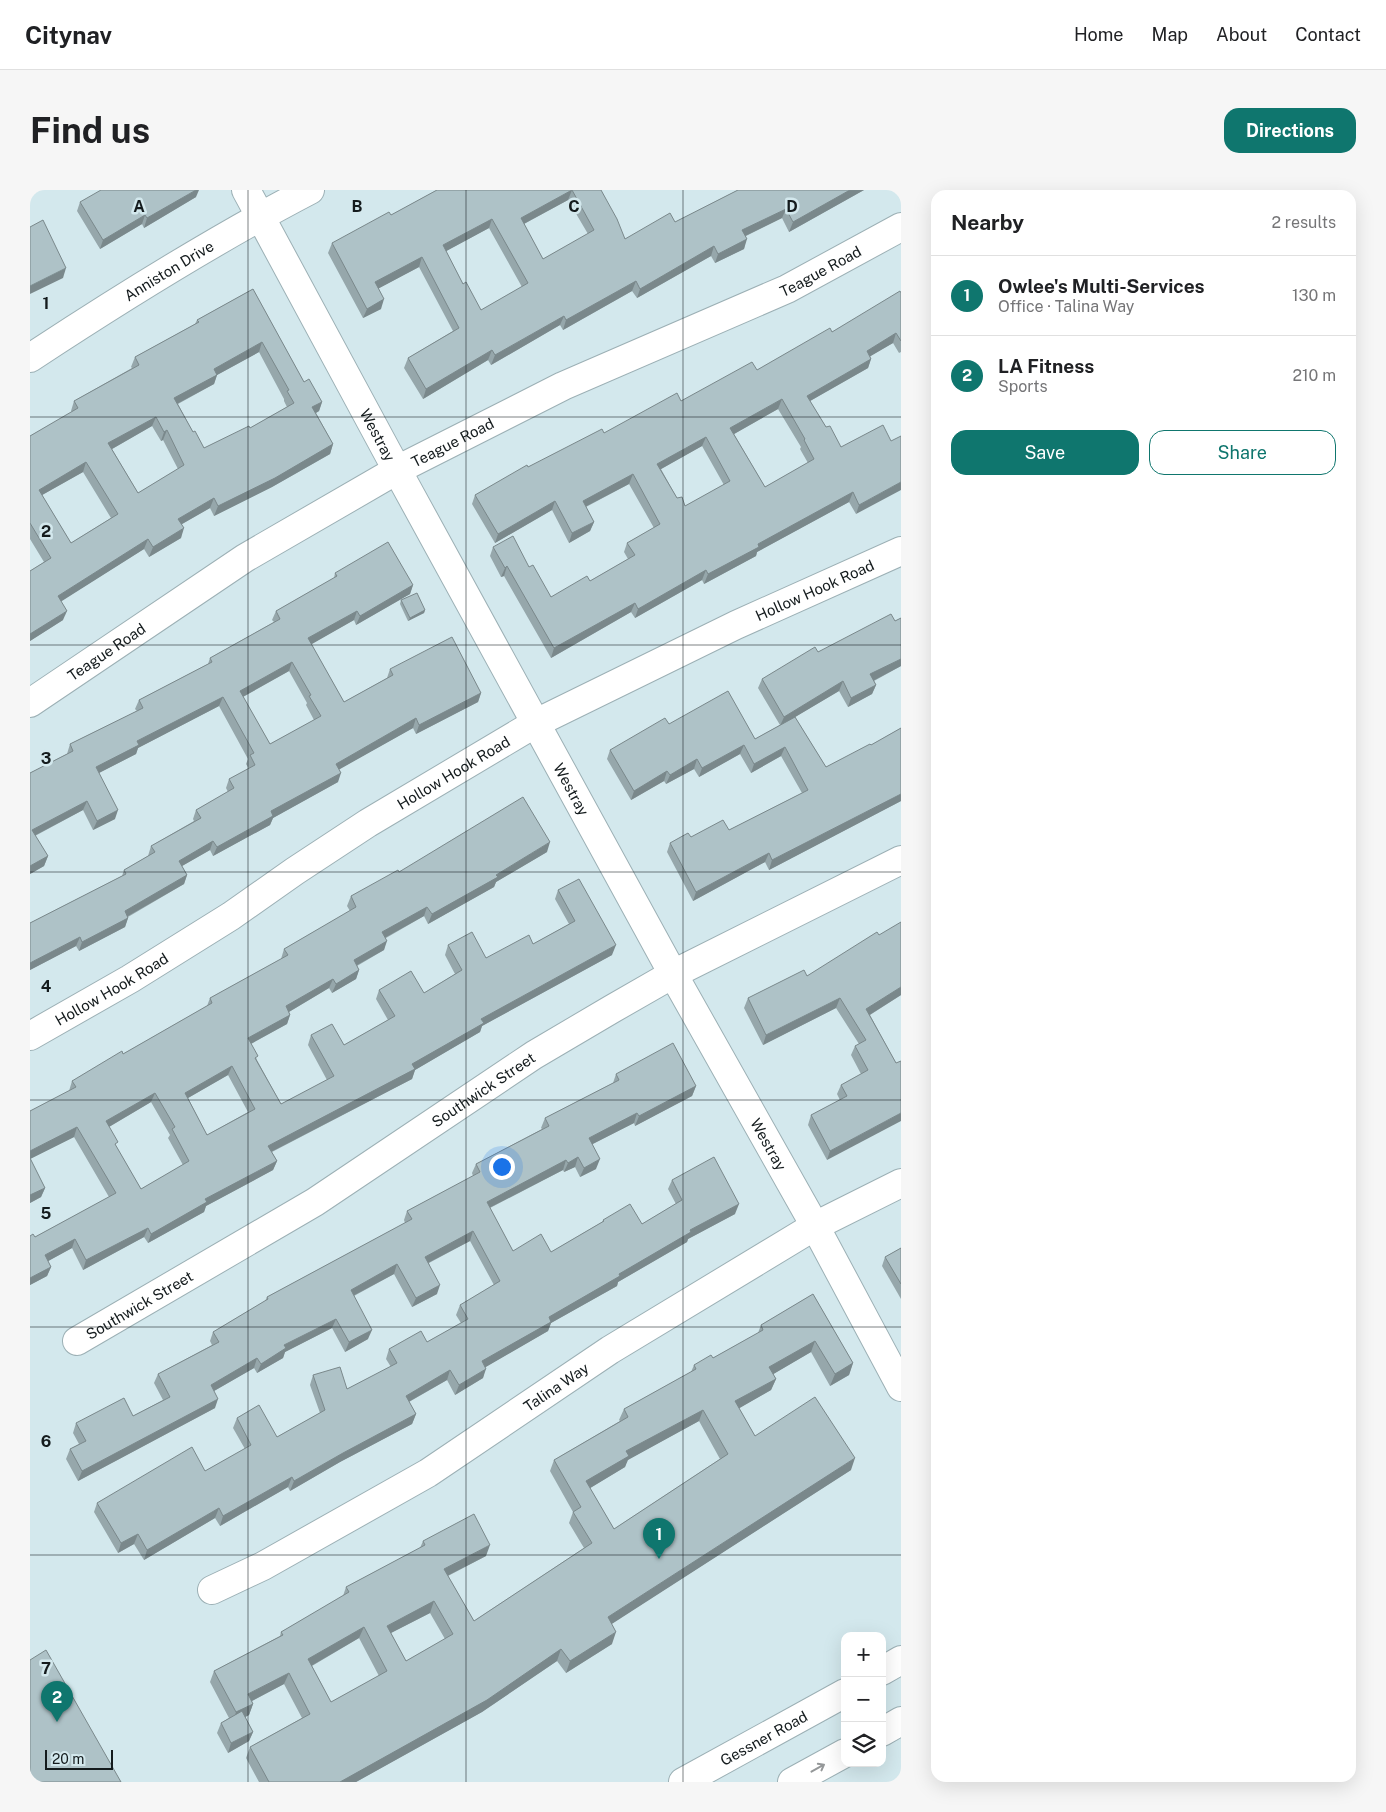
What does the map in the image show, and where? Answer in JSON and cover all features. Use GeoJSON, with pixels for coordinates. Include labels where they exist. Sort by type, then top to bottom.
{"type":"FeatureCollection","features":[{"type":"Feature","properties":{"kind":"street","name":"Westray"},"geometry":{"type":"LineString","coordinates":[[246,190],[396,470],[673,974],[816,1226],[901,1387]]}},
{"type":"Feature","properties":{"kind":"street","name":"Anniston Drive"},"geometry":{"type":"LineString","coordinates":[[30,358],[122,298],[260,216],[310,190]]}},
{"type":"Feature","properties":{"kind":"street","name":"Teague Road"},"geometry":{"type":"LineString","coordinates":[[30,703],[245,558],[396,470],[563,386],[788,289],[901,227]]}},
{"type":"Feature","properties":{"kind":"street","name":"Hollow Hook Road"},"geometry":{"type":"LineString","coordinates":[[30,1036],[139,974],[230,916],[368,823],[536,723],[736,625],[901,551]]}},
{"type":"Feature","properties":{"kind":"street","name":"Southwick Street"},"geometry":{"type":"LineString","coordinates":[[76,1341],[316,1202],[534,1055],[673,974],[901,860]]}},
{"type":"Feature","properties":{"kind":"street","name":"Talina Way"},"geometry":{"type":"LineString","coordinates":[[212,1590],[263,1566],[428,1473],[610,1350],[816,1226],[901,1183]]}},
{"type":"Feature","properties":{"kind":"street"},"geometry":{"type":"LineString","coordinates":[[886,1669],[901,1660]]}},
{"type":"Feature","properties":{"kind":"street","name":"Gessner Road"},"geometry":{"type":"LineString","coordinates":[[683,1782],[841,1694]]}},
{"type":"Feature","properties":{"kind":"street"},"geometry":{"type":"LineString","coordinates":[[886,1730],[901,1721]]}},
{"type":"Feature","properties":{"kind":"street"},"geometry":{"type":"LineString","coordinates":[[792,1782],[841,1755]]}},
{"type":"Feature","properties":{"kind":"building"},"geometry":{"type":"Polygon","coordinates":[[[101,190],[196,190],[147,218],[145,215],[103,240],[80,202],[101,190]]]}},
{"type":"Feature","properties":{"kind":"building"},"geometry":{"type":"Polygon","coordinates":[[[437,190],[572,190],[601,190],[617,219],[625,239],[670,213],[675,222],[738,190],[850,190],[793,222],[786,209],[742,230],[747,239],[718,254],[714,246],[640,289],[636,281],[566,320],[564,316],[495,355],[492,350],[426,389],[408,358],[459,328],[422,257],[375,282],[384,299],[367,309],[332,243],[389,212],[391,215],[437,190]],[[572,190],[521,218],[543,259],[594,230],[572,190]],[[492,219],[443,245],[463,284],[466,282],[481,310],[528,283],[492,219]]]}},
{"type":"Feature","properties":{"kind":"building"},"geometry":{"type":"Polygon","coordinates":[[[43,220],[66,268],[30,286],[30,227],[43,220]]]}},
{"type":"Feature","properties":{"kind":"building"},"geometry":{"type":"Polygon","coordinates":[[[253,289],[304,382],[309,379],[322,402],[312,407],[333,444],[275,478],[218,506],[214,498],[178,519],[184,528],[153,547],[148,539],[58,596],[67,611],[30,634],[30,571],[51,558],[30,523],[30,436],[78,408],[74,401],[139,365],[135,357],[199,322],[197,320],[253,289]],[[262,342],[214,369],[217,375],[174,398],[204,448],[249,426],[250,428],[294,403],[287,391],[289,390],[262,342]],[[156,417],[108,443],[138,493],[184,465],[167,430],[164,432],[156,417]],[[86,462],[39,490],[71,543],[118,514],[86,462]]]}},
{"type":"Feature","properties":{"kind":"building"},"geometry":{"type":"Polygon","coordinates":[[[900,291],[901,341],[896,333],[867,351],[871,359],[807,396],[826,427],[830,426],[841,447],[883,425],[891,441],[901,436],[901,482],[859,505],[853,492],[758,544],[759,547],[708,574],[706,570],[638,609],[635,603],[554,648],[507,566],[505,568],[493,547],[513,536],[529,567],[533,565],[551,597],[587,576],[590,581],[635,555],[627,543],[660,524],[633,474],[583,501],[594,522],[572,533],[555,501],[498,534],[475,495],[527,465],[528,467],[602,429],[604,433],[677,393],[681,401],[752,362],[757,370],[830,328],[832,332],[900,291]],[[782,399],[730,428],[765,487],[814,459],[782,399]],[[706,437],[657,464],[677,498],[682,497],[685,506],[730,481],[706,437]]]}},
{"type":"Feature","properties":{"kind":"building"},"geometry":{"type":"Polygon","coordinates":[[[388,542],[413,585],[360,616],[357,611],[308,638],[344,702],[393,675],[390,669],[452,637],[481,693],[419,725],[416,718],[336,764],[341,773],[271,811],[273,816],[217,847],[213,841],[179,861],[187,875],[125,911],[128,918],[82,942],[80,937],[30,963],[30,923],[126,874],[124,870],[155,852],[151,846],[201,818],[196,810],[234,788],[229,779],[255,765],[250,755],[254,753],[223,697],[137,741],[139,745],[96,767],[118,810],[97,821],[87,801],[32,830],[48,856],[30,866],[30,773],[73,751],[70,744],[143,708],[139,700],[212,662],[210,658],[280,619],[276,611],[337,576],[335,573],[388,542]],[[292,662],[240,691],[270,744],[321,716],[309,696],[311,695],[292,662]]]}},
{"type":"Feature","properties":{"kind":"building"},"geometry":{"type":"Polygon","coordinates":[[[417,593],[425,610],[410,618],[401,600],[417,593]]]}},
{"type":"Feature","properties":{"kind":"building"},"geometry":{"type":"Polygon","coordinates":[[[891,614],[895,621],[901,618],[901,659],[870,674],[876,685],[851,698],[843,681],[784,717],[762,679],[815,647],[818,652],[891,614]]]}},
{"type":"Feature","properties":{"kind":"building"},"geometry":{"type":"Polygon","coordinates":[[[728,691],[755,739],[795,717],[826,767],[901,728],[901,794],[772,860],[769,853],[696,892],[670,843],[688,833],[691,837],[723,820],[729,830],[808,790],[785,747],[754,764],[744,745],[702,768],[697,759],[670,775],[667,771],[634,791],[610,750],[665,718],[669,724],[728,691]]]}},
{"type":"Feature","properties":{"kind":"building"},"geometry":{"type":"Polygon","coordinates":[[[523,797],[550,842],[496,875],[498,877],[432,914],[427,907],[382,932],[387,941],[354,960],[359,970],[336,984],[333,979],[286,1006],[290,1015],[248,1038],[258,1056],[255,1058],[281,1104],[334,1076],[311,1035],[332,1024],[344,1045],[395,1016],[379,990],[411,971],[424,993],[462,970],[448,945],[472,932],[486,958],[529,935],[533,944],[575,921],[558,890],[579,879],[616,945],[481,1019],[484,1023],[412,1064],[415,1069],[268,1146],[277,1161],[205,1199],[207,1202],[151,1234],[148,1228],[86,1260],[75,1239],[45,1255],[51,1267],[30,1278],[30,1236],[33,1234],[35,1237],[116,1193],[77,1127],[30,1151],[30,1111],[76,1087],[72,1081],[122,1051],[123,1054],[212,1003],[210,998],[288,955],[284,949],[356,907],[351,896],[398,870],[399,872],[523,797]],[[232,1066],[185,1093],[207,1135],[255,1109],[232,1066]],[[155,1093],[106,1121],[118,1142],[115,1144],[141,1189],[189,1161],[172,1129],[175,1127],[155,1093]]]}},
{"type":"Feature","properties":{"kind":"building"},"geometry":{"type":"Polygon","coordinates":[[[901,922],[901,987],[866,1009],[896,1063],[901,1061],[901,1113],[830,1151],[811,1115],[847,1096],[841,1085],[868,1070],[855,1046],[866,1040],[840,998],[766,1035],[748,998],[804,970],[807,976],[877,932],[879,935],[901,922]]]}},
{"type":"Feature","properties":{"kind":"building"},"geometry":{"type":"Polygon","coordinates":[[[673,1043],[696,1086],[639,1116],[637,1113],[589,1138],[600,1159],[584,1168],[578,1157],[568,1163],[566,1160],[487,1202],[513,1251],[541,1234],[551,1252],[630,1204],[642,1224],[682,1200],[672,1180],[714,1157],[739,1204],[690,1230],[691,1232],[619,1274],[620,1276],[549,1317],[551,1322],[482,1361],[486,1369],[459,1385],[450,1370],[406,1396],[416,1414],[294,1481],[292,1477],[223,1516],[219,1508],[147,1550],[138,1534],[121,1543],[97,1503],[192,1447],[205,1471],[251,1445],[237,1418],[259,1405],[277,1437],[325,1410],[313,1375],[340,1367],[347,1389],[397,1363],[389,1349],[421,1331],[427,1342],[468,1319],[460,1305],[500,1281],[473,1231],[425,1257],[440,1285],[416,1298],[397,1264],[351,1290],[372,1330],[349,1342],[336,1319],[284,1345],[286,1348],[261,1364],[257,1358],[211,1385],[218,1399],[82,1471],[70,1449],[86,1441],[76,1423],[124,1398],[133,1416],[170,1397],[158,1374],[219,1342],[213,1332],[268,1299],[267,1297],[412,1219],[407,1211],[480,1172],[476,1164],[549,1126],[545,1118],[619,1080],[616,1074],[673,1043]]]}},
{"type":"Feature","properties":{"kind":"building"},"geometry":{"type":"Polygon","coordinates":[[[30,1158],[45,1188],[30,1195],[30,1158]]]}},
{"type":"Feature","properties":{"kind":"building"},"geometry":{"type":"Polygon","coordinates":[[[901,1248],[901,1284],[885,1257],[901,1248]]]}},
{"type":"Feature","properties":{"kind":"building"},"geometry":{"type":"Polygon","coordinates":[[[813,1294],[853,1363],[835,1374],[815,1341],[769,1367],[776,1379],[735,1401],[755,1436],[815,1397],[855,1458],[608,1617],[616,1632],[570,1661],[561,1649],[487,1700],[340,1782],[269,1782],[250,1747],[310,1714],[289,1673],[248,1694],[253,1704],[236,1712],[214,1671],[283,1635],[281,1632],[349,1592],[346,1587],[425,1545],[423,1541],[474,1514],[490,1545],[444,1569],[474,1621],[592,1543],[573,1512],[581,1507],[554,1460],[628,1417],[624,1409],[696,1369],[694,1365],[711,1355],[713,1358],[763,1330],[761,1325],[813,1294]],[[703,1410],[626,1451],[629,1456],[586,1481],[614,1529],[728,1454],[703,1410]],[[434,1601],[387,1626],[406,1661],[453,1634],[434,1601]],[[364,1627],[308,1659],[331,1702],[387,1671],[364,1627]]]}},
{"type":"Feature","properties":{"kind":"building"},"geometry":{"type":"Polygon","coordinates":[[[46,1650],[121,1782],[30,1782],[30,1660],[46,1650]]]}},
{"type":"Feature","properties":{"kind":"building"},"geometry":{"type":"Polygon","coordinates":[[[242,1711],[253,1732],[231,1743],[221,1723],[242,1711]]]}},
{"type":"Feature","properties":{"kind":"place","name":"Owlee's Multi-Services"},"geometry":{"type":"Point","coordinates":[659,1559]}},
{"type":"Feature","properties":{"kind":"place","name":"LA Fitness"},"geometry":{"type":"Point","coordinates":[57,1722]}}]}
